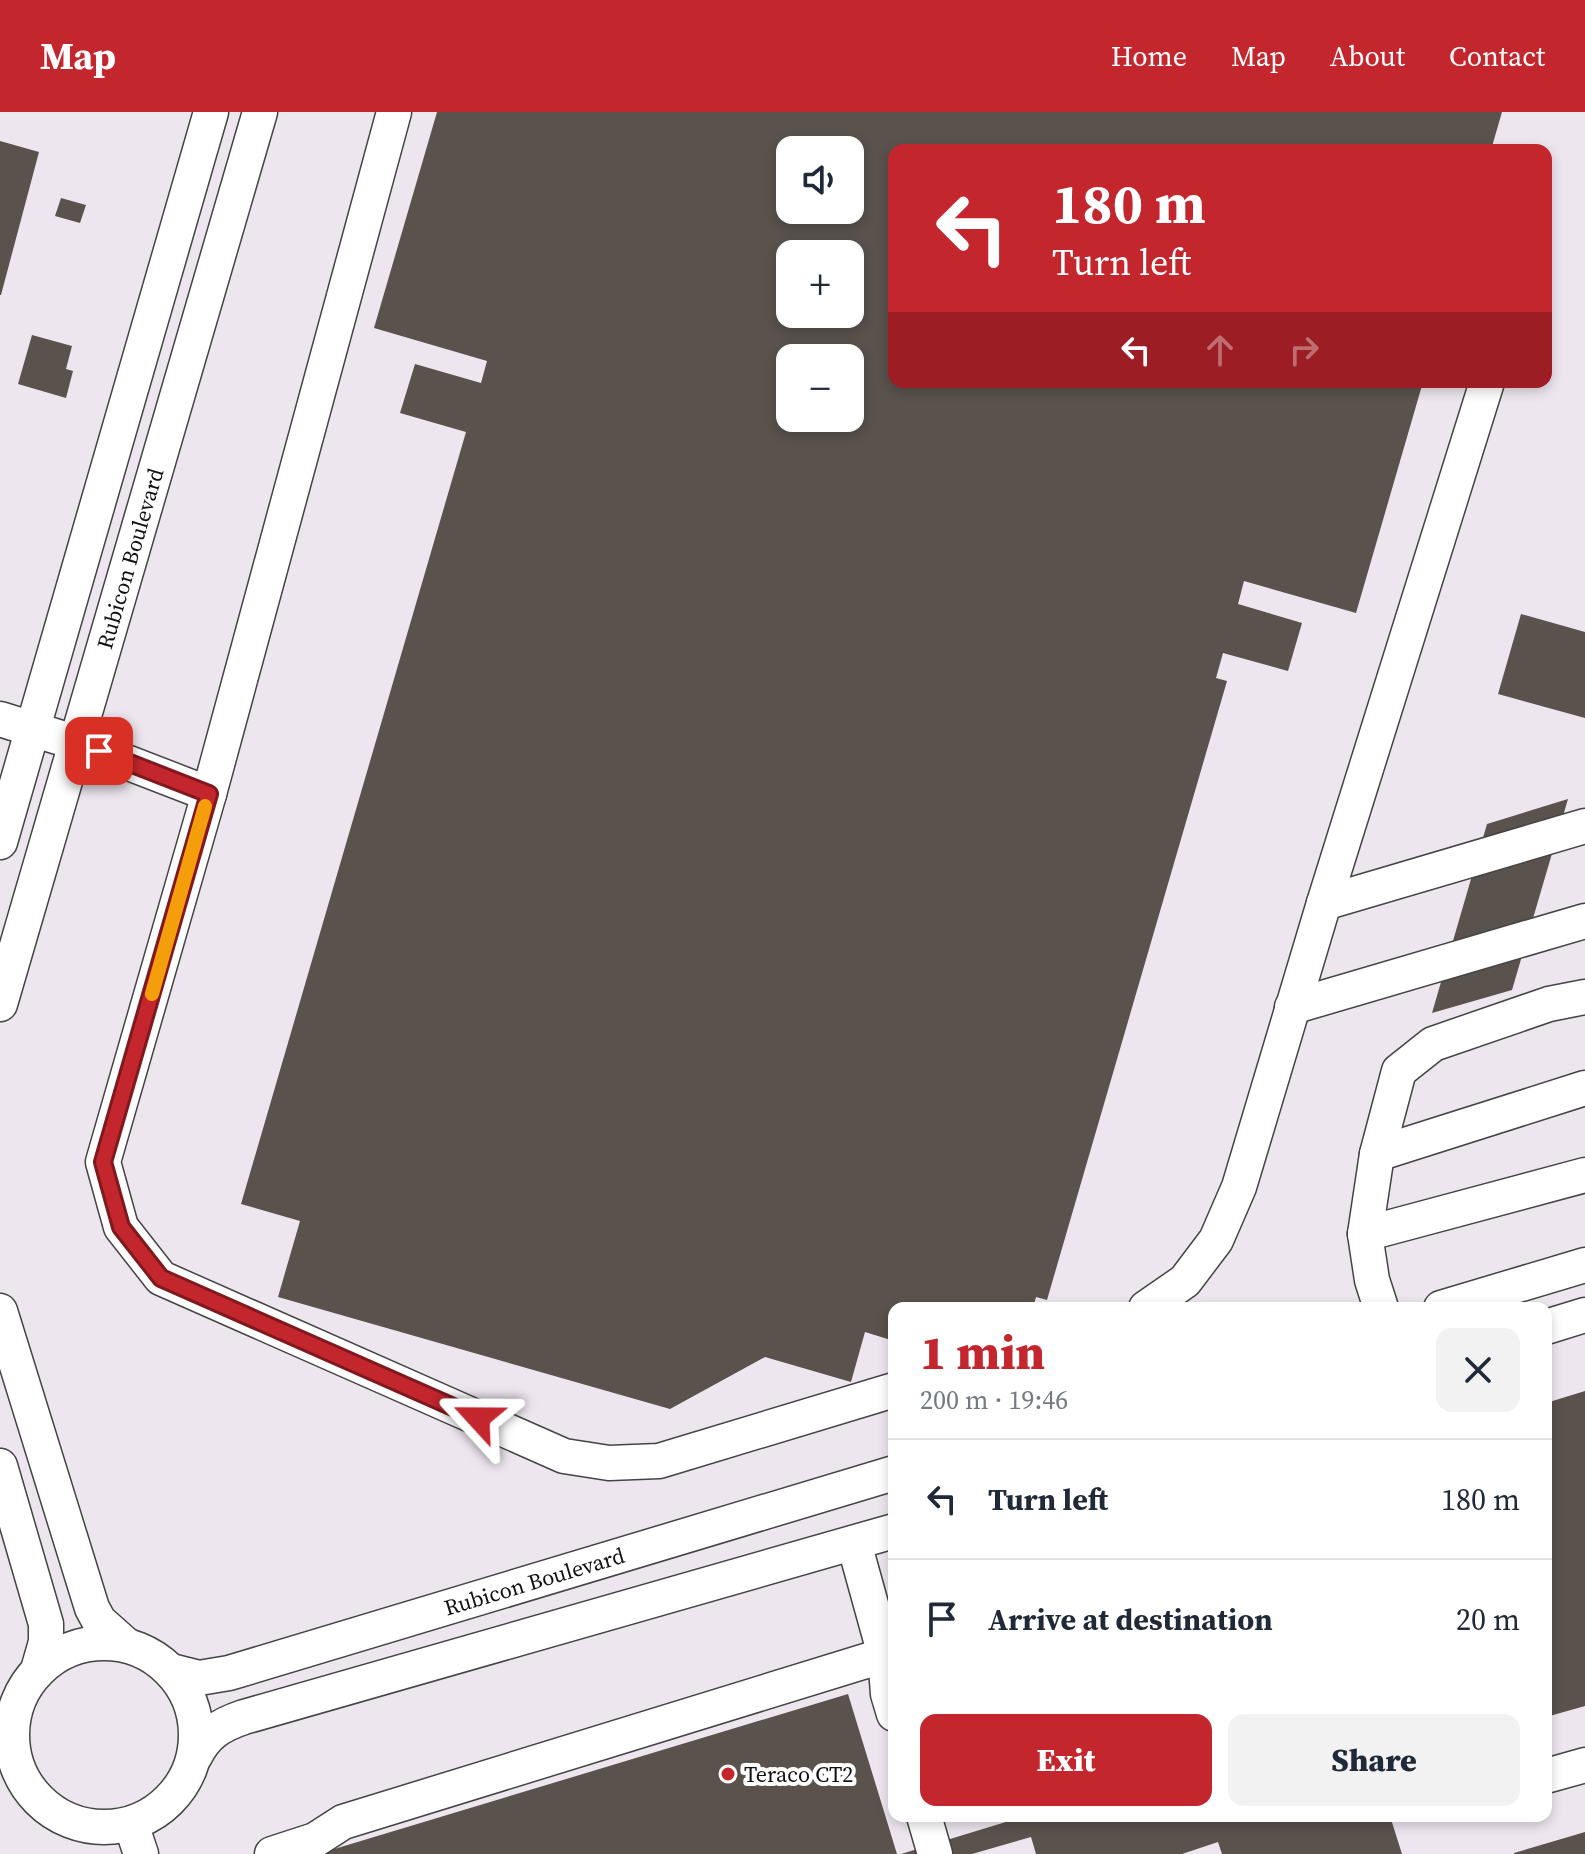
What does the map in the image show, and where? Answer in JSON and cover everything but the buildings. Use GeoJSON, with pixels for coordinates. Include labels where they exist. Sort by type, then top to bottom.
{"type":"FeatureCollection","features":[{"type":"Feature","properties":{"kind":"street"},"geometry":{"type":"LineString","coordinates":[[0,842],[211,112]]}},
{"type":"Feature","properties":{"kind":"street","name":"Rubicon Boulevard"},"geometry":{"type":"LineString","coordinates":[[0,1004],[260,112]]}},
{"type":"Feature","properties":{"kind":"street"},"geometry":{"type":"LineString","coordinates":[[394,112],[209,794],[103,1162],[121,1227],[161,1278],[564,1456],[609,1463],[659,1461],[888,1392]]}},
{"type":"Feature","properties":{"kind":"street"},"geometry":{"type":"LineString","coordinates":[[1155,1302],[1185,1281],[1216,1240],[1239,1187],[1485,388]]}},
{"type":"Feature","properties":{"kind":"street"},"geometry":{"type":"LineString","coordinates":[[0,719],[77,743],[209,794]]}},
{"type":"Feature","properties":{"kind":"street"},"geometry":{"type":"LineString","coordinates":[[1324,903],[1585,826]]}},
{"type":"Feature","properties":{"kind":"street"},"geometry":{"type":"LineString","coordinates":[[1292,1007],[1585,921]]}},
{"type":"Feature","properties":{"kind":"street"},"geometry":{"type":"LineString","coordinates":[[1379,1302],[1372,1280],[1365,1234],[1377,1154],[1399,1071],[1433,1044],[1549,1004],[1585,997]]}},
{"type":"Feature","properties":{"kind":"street"},"geometry":{"type":"LineString","coordinates":[[1377,1154],[1585,1088]]}},
{"type":"Feature","properties":{"kind":"street"},"geometry":{"type":"LineString","coordinates":[[1365,1234],[1585,1175]]}},
{"type":"Feature","properties":{"kind":"street"},"geometry":{"type":"LineString","coordinates":[[1461,1302],[1585,1265]]}},
{"type":"Feature","properties":{"kind":"street"},"geometry":{"type":"LineString","coordinates":[[0,1311],[6,1350],[92,1608],[99,1621],[126,1645]]}},
{"type":"Feature","properties":{"kind":"street"},"geometry":{"type":"LineString","coordinates":[[1552,1325],[1585,1315]]}},
{"type":"Feature","properties":{"kind":"street"},"geometry":{"type":"LineString","coordinates":[[0,1466],[46,1624],[46,1642],[38,1670],[16,1706],[12,1733],[15,1761],[27,1787],[46,1807],[71,1821],[116,1828],[136,1839],[150,1816],[170,1800],[185,1780],[201,1744],[217,1728],[244,1717],[888,1533]]}},
{"type":"Feature","properties":{"kind":"street","name":"Rubicon Boulevard"},"geometry":{"type":"LineString","coordinates":[[171,1671],[199,1678],[229,1673],[888,1475]]}},
{"type":"Feature","properties":{"kind":"street"},"geometry":{"type":"LineString","coordinates":[[854,1543],[885,1655],[888,1694]]}},
{"type":"Feature","properties":{"kind":"street"},"geometry":{"type":"LineString","coordinates":[[38,1670],[54,1656],[99,1643],[126,1645],[143,1651],[171,1671],[186,1691],[194,1712],[197,1734],[195,1756]]}},
{"type":"Feature","properties":{"kind":"street"},"geometry":{"type":"LineString","coordinates":[[272,1854],[315,1840],[343,1822],[885,1655]]}},
{"type":"Feature","properties":{"kind":"street"},"geometry":{"type":"LineString","coordinates":[[1552,1774],[1585,1765]]}},
{"type":"Feature","properties":{"kind":"street"},"geometry":{"type":"LineString","coordinates":[[926,1822],[935,1854]]}},
{"type":"Feature","properties":{"kind":"shaded area"},"geometry":{"type":"Polygon","coordinates":[[[0,112],[1585,112],[1585,1854],[0,1854],[0,112]]]}},
{"type":"Feature","properties":{"kind":"slow traffic"},"geometry":{"type":"LineString","coordinates":[[152,994],[205,806]]}},
{"type":"Feature","properties":{"kind":"place","name":"Teraco CT2"},"geometry":{"type":"Point","coordinates":[728,1774]}},
{"type":"Feature","properties":{"kind":"route"},"geometry":{"type":"LineString","coordinates":[[99,751],[209,794],[103,1162],[121,1227],[161,1278],[478,1418]]}}]}
